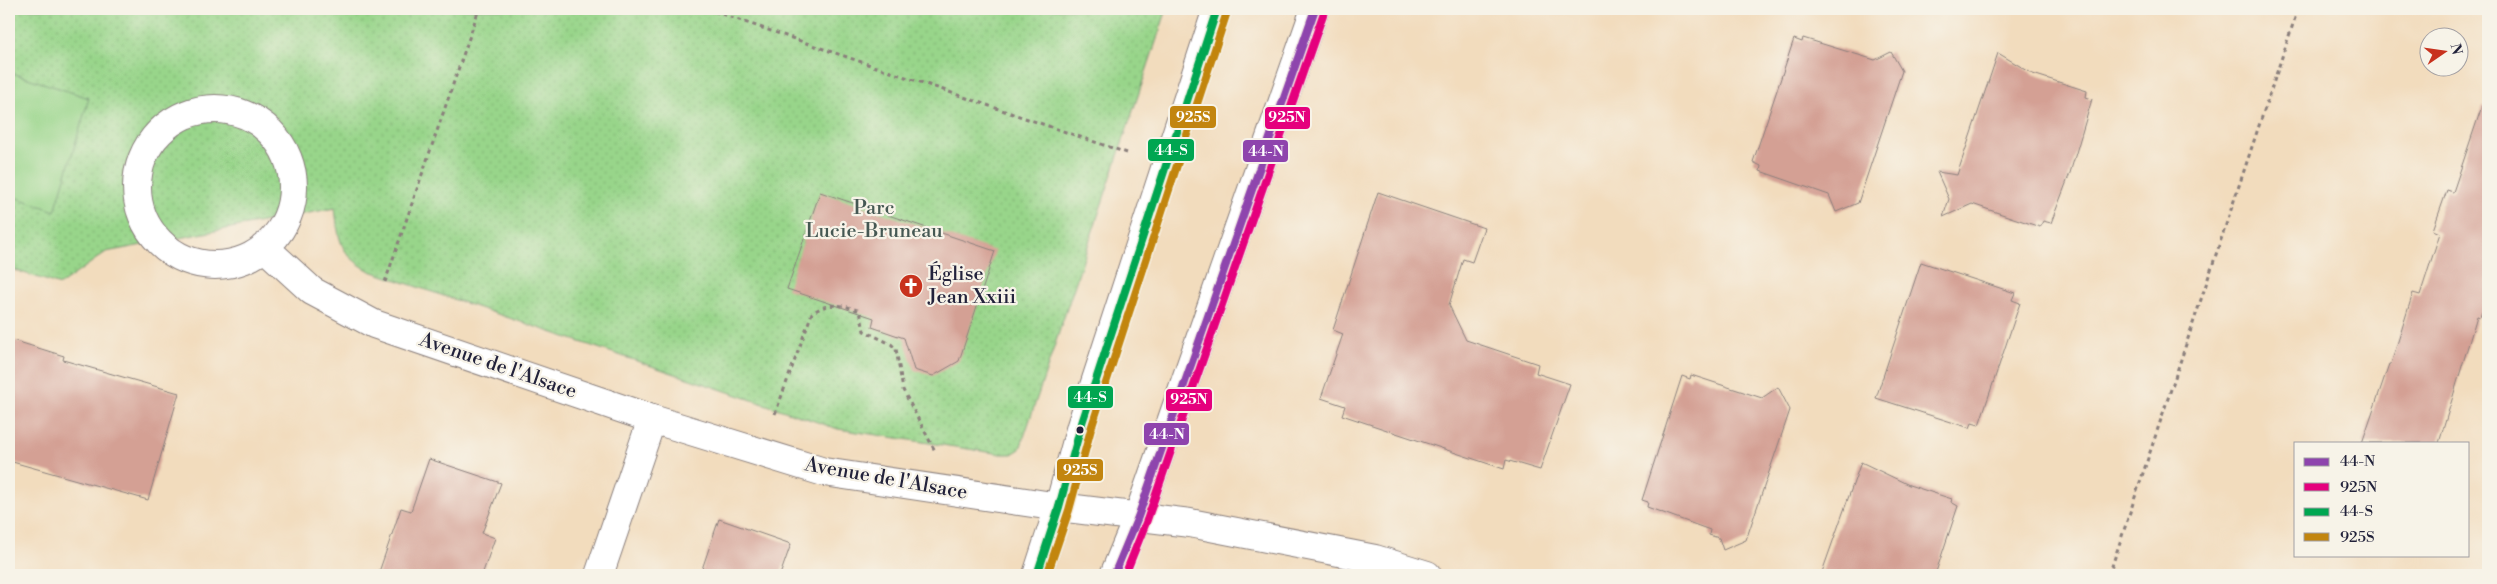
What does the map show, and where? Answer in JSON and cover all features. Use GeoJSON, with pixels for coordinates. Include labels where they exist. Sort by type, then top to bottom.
{"type":"FeatureCollection","features":[{"type":"Feature","properties":{"kind":"street"},"geometry":{"type":"LineString","coordinates":[[1037,575],[1060,507],[1081,426],[1217,9]]}},
{"type":"Feature","properties":{"kind":"street"},"geometry":{"type":"LineString","coordinates":[[1114,575],[1138,517],[1315,9]]}},
{"type":"Feature","properties":{"kind":"street"},"geometry":{"type":"LineString","coordinates":[[207,108],[232,110],[255,119],[274,136],[290,162],[293,182],[291,207],[280,230],[264,248],[240,261],[213,266],[187,260],[164,247],[147,226],[138,201],[137,174],[146,149],[162,129],[183,115],[207,108]]}},
{"type":"Feature","properties":{"kind":"street","name":"Avenue de l'Alsace"},"geometry":{"type":"LineString","coordinates":[[264,248],[312,291],[374,324],[652,419],[824,472],[1060,507],[1190,523],[1375,559],[1427,575]]}},
{"type":"Feature","properties":{"kind":"street"},"geometry":{"type":"LineString","coordinates":[[599,575],[652,419]]}},
{"type":"Feature","properties":{"kind":"path"},"geometry":{"type":"LineString","coordinates":[[385,282],[479,9]]}},
{"type":"Feature","properties":{"kind":"path"},"geometry":{"type":"LineString","coordinates":[[707,9],[1127,153]]}},
{"type":"Feature","properties":{"kind":"path"},"geometry":{"type":"LineString","coordinates":[[2109,575],[2298,9]]}},
{"type":"Feature","properties":{"kind":"path"},"geometry":{"type":"LineString","coordinates":[[775,414],[812,313],[821,307],[839,304],[860,311],[864,331],[891,344],[896,349],[903,390],[935,451]]}},
{"type":"Feature","properties":{"kind":"green space","name":"Parc Lucie-Bruneau"},"geometry":{"type":"Polygon","coordinates":[[[9,9],[1167,9],[1020,449],[1012,454],[1001,454],[838,429],[370,271],[352,259],[342,246],[335,208],[106,252],[60,285],[9,268],[9,9]]]}},
{"type":"Feature","properties":{"kind":"green space"},"geometry":{"type":"Polygon","coordinates":[[[9,72],[89,98],[55,211],[9,195],[9,72]]]}},
{"type":"Feature","properties":{"kind":"building"},"geometry":{"type":"Polygon","coordinates":[[[1803,38],[1875,60],[1891,52],[1902,71],[1858,203],[1836,212],[1829,195],[1760,171],[1761,166],[1753,162],[1794,39],[1802,42],[1803,38]]]}},
{"type":"Feature","properties":{"kind":"building"},"geometry":{"type":"Polygon","coordinates":[[[1998,53],[2033,74],[2087,91],[2086,97],[2092,99],[2070,173],[2051,223],[2043,221],[2040,227],[1972,204],[1943,217],[1949,199],[1937,172],[1957,175],[1998,53]]]}},
{"type":"Feature","properties":{"kind":"building"},"geometry":{"type":"Polygon","coordinates":[[[2482,106],[2488,107],[2488,313],[2482,312],[2480,317],[2477,316],[2439,442],[2362,442],[2389,364],[2391,364],[2413,293],[2420,295],[2440,233],[2433,230],[2447,190],[2453,192],[2482,106]]]}},
{"type":"Feature","properties":{"kind":"building","name":"Église Jean Xxiii"},"geometry":{"type":"Polygon","coordinates":[[[820,192],[995,251],[959,361],[933,376],[914,370],[904,338],[872,327],[874,318],[787,289],[820,192]]]}},
{"type":"Feature","properties":{"kind":"building"},"geometry":{"type":"Polygon","coordinates":[[[1378,192],[1484,228],[1472,262],[1463,259],[1449,305],[1466,340],[1538,364],[1536,373],[1570,384],[1540,470],[1506,460],[1504,469],[1342,415],[1345,406],[1321,398],[1343,334],[1333,330],[1378,192]]]}},
{"type":"Feature","properties":{"kind":"building"},"geometry":{"type":"Polygon","coordinates":[[[1921,262],[2015,293],[2012,300],[2020,303],[1979,425],[1972,423],[1970,428],[1876,398],[1921,262]]]}},
{"type":"Feature","properties":{"kind":"building"},"geometry":{"type":"Polygon","coordinates":[[[9,339],[64,356],[63,360],[179,393],[148,500],[9,461],[9,339]]]}},
{"type":"Feature","properties":{"kind":"building"},"geometry":{"type":"Polygon","coordinates":[[[1691,375],[1762,398],[1778,387],[1790,410],[1746,540],[1723,550],[1719,538],[1709,535],[1710,530],[1647,507],[1648,502],[1642,500],[1682,376],[1690,379],[1691,375]]]}},
{"type":"Feature","properties":{"kind":"building"},"geometry":{"type":"Polygon","coordinates":[[[429,459],[501,483],[482,533],[495,538],[482,575],[378,575],[401,508],[411,511],[429,459]]]}},
{"type":"Feature","properties":{"kind":"building"},"geometry":{"type":"Polygon","coordinates":[[[1861,462],[1909,485],[1952,499],[1951,502],[1958,506],[1935,575],[1821,575],[1861,462]]]}},
{"type":"Feature","properties":{"kind":"building"},"geometry":{"type":"Polygon","coordinates":[[[719,519],[791,544],[780,575],[700,575],[719,519]]]}},
{"type":"Feature","properties":{"kind":"transit line","name":"44-S"},"geometry":{"type":"LineString","coordinates":[[1037,575],[1059,507],[1081,426],[1217,9]]}},
{"type":"Feature","properties":{"kind":"transit line","name":"44-N"},"geometry":{"type":"LineString","coordinates":[[1114,575],[1138,517],[1315,9]]}},
{"type":"Feature","properties":{"kind":"transit line","name":"925S"},"geometry":{"type":"LineString","coordinates":[[1047,575],[1069,510],[1091,429],[1227,12]]}},
{"type":"Feature","properties":{"kind":"transit line","name":"925N"},"geometry":{"type":"LineString","coordinates":[[1125,575],[1147,520],[1324,12]]}},
{"type":"Feature","properties":{"kind":"place","name":"Église Jean Xxiii"},"geometry":{"type":"Point","coordinates":[911,286]}}]}
